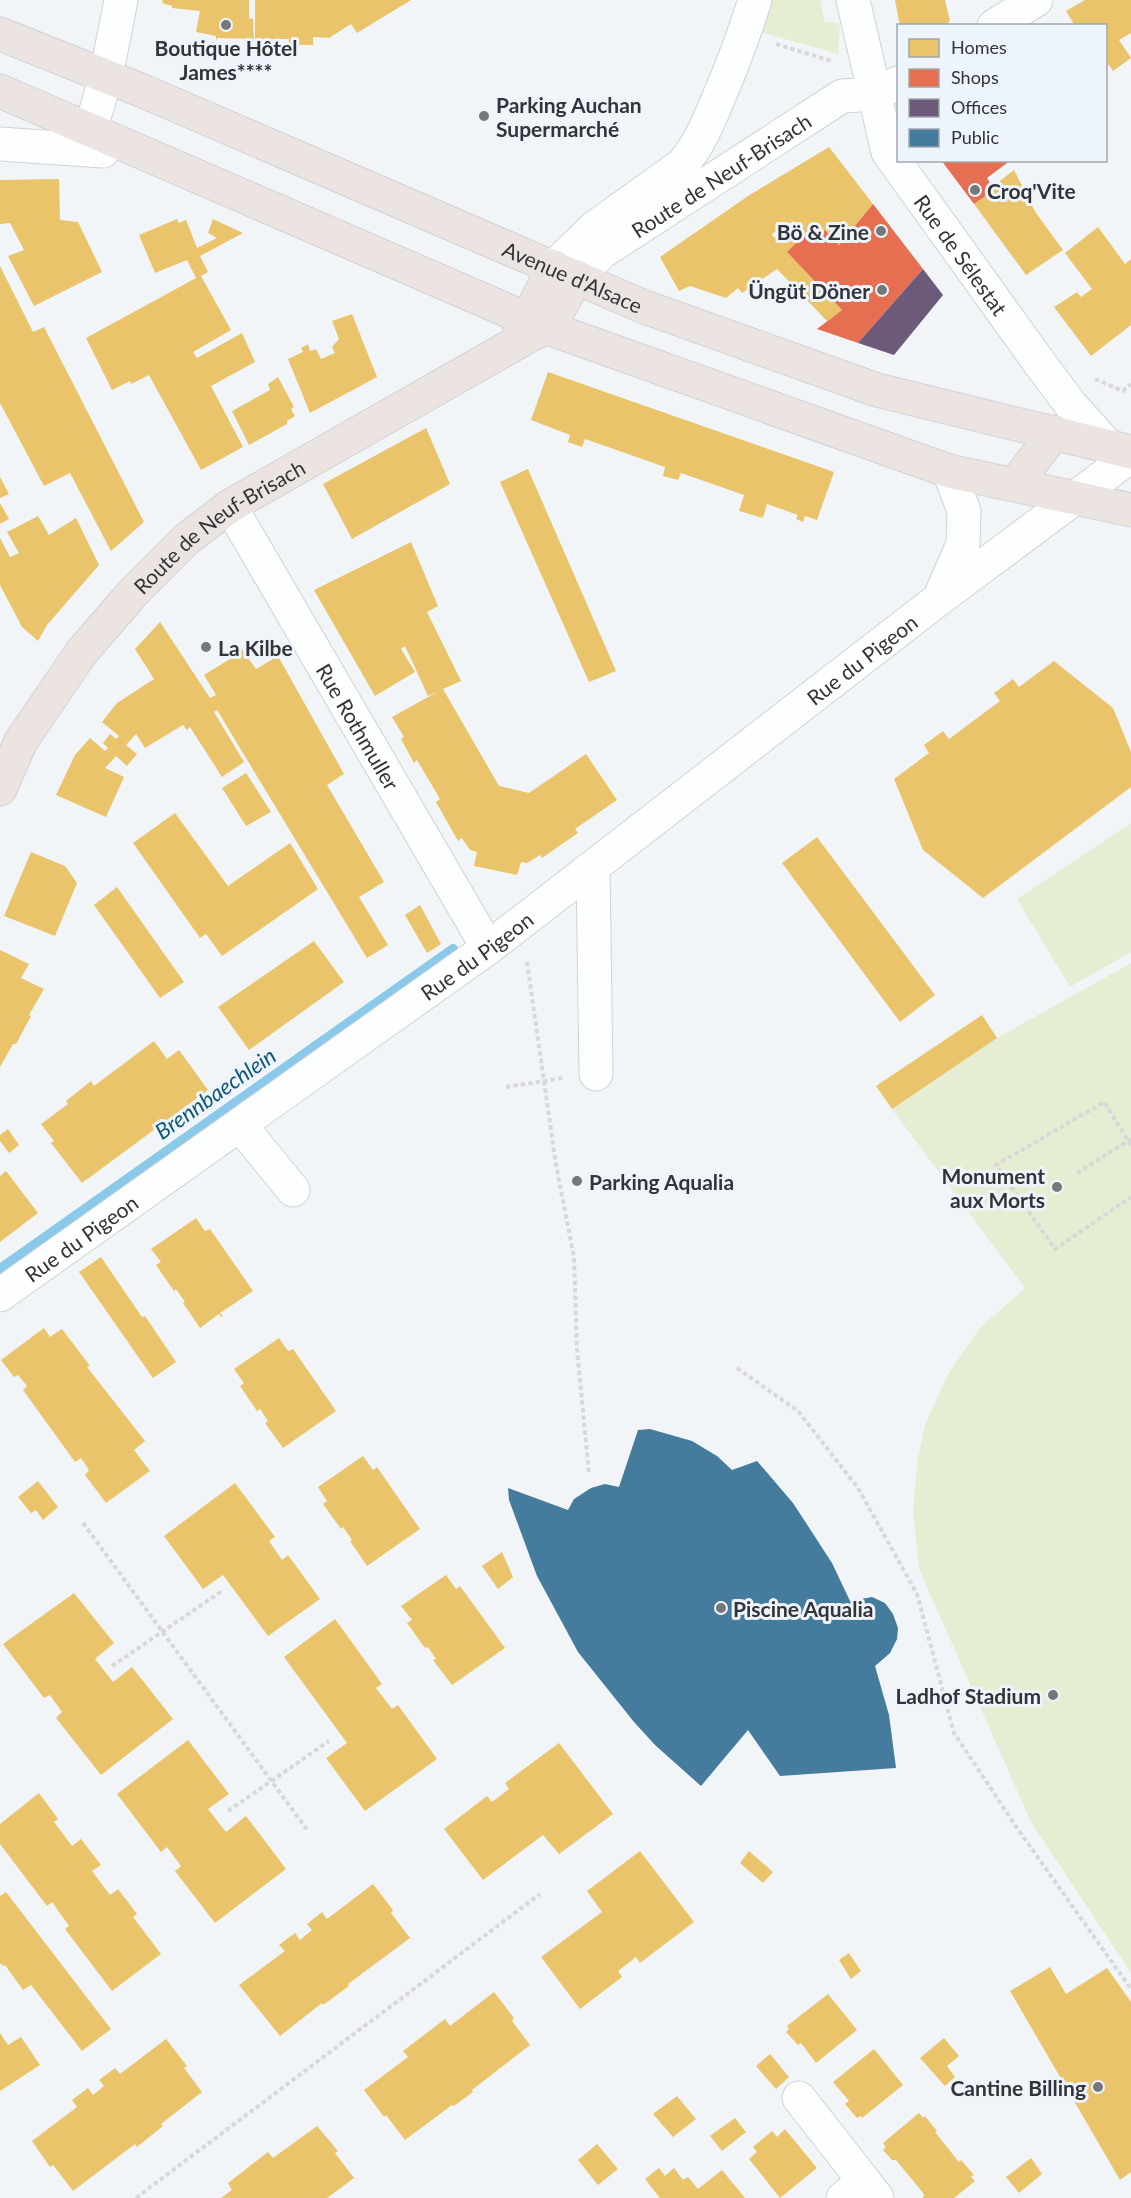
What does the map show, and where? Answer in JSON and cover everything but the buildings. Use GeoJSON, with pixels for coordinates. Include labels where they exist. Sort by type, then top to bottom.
{"type":"FeatureCollection","features":[{"type":"Feature","properties":{"kind":"main road","name":"Avenue d'Alsace"},"geometry":{"type":"LineString","coordinates":[[0,34],[107,76],[642,306],[877,390],[1063,418],[1123,452]]}},
{"type":"Feature","properties":{"kind":"main road"},"geometry":{"type":"LineString","coordinates":[[0,91],[86,140],[141,153],[530,330],[949,471],[1131,510]]}},
{"type":"Feature","properties":{"kind":"main road","name":"Route de Neuf-Brisach"},"geometry":{"type":"LineString","coordinates":[[0,788],[21,741],[81,653],[147,578],[188,538],[230,506],[530,330],[565,272]]}},
{"type":"Feature","properties":{"kind":"main road"},"geometry":{"type":"LineString","coordinates":[[1015,484],[1063,418]]}},
{"type":"Feature","properties":{"kind":"street"},"geometry":{"type":"LineString","coordinates":[[0,144],[86,140],[107,76],[121,0]]}},
{"type":"Feature","properties":{"kind":"street","name":"Route de Neuf-Brisach"},"geometry":{"type":"LineString","coordinates":[[565,272],[594,228],[682,165],[693,153],[703,137],[755,0]]}},
{"type":"Feature","properties":{"kind":"street"},"geometry":{"type":"LineString","coordinates":[[853,0],[887,89]]}},
{"type":"Feature","properties":{"kind":"street"},"geometry":{"type":"LineString","coordinates":[[997,24],[1036,0]]}},
{"type":"Feature","properties":{"kind":"street","name":"Route de Neuf-Brisach"},"geometry":{"type":"LineString","coordinates":[[565,272],[602,252],[842,96],[887,89]]}},
{"type":"Feature","properties":{"kind":"street","name":"Rue de Sélestat"},"geometry":{"type":"LineString","coordinates":[[887,89],[888,152],[1063,418]]}},
{"type":"Feature","properties":{"kind":"street","name":"Rue du Pigeon"},"geometry":{"type":"LineString","coordinates":[[0,1295],[488,948],[939,599],[1076,498],[1123,452]]}},
{"type":"Feature","properties":{"kind":"street","name":"Rue du Pigeon"},"geometry":{"type":"LineString","coordinates":[[939,599],[963,544],[964,511],[949,471]]}},
{"type":"Feature","properties":{"kind":"street","name":"Rue Rothmuller"},"geometry":{"type":"LineString","coordinates":[[230,506],[488,948]]}},
{"type":"Feature","properties":{"kind":"street"},"geometry":{"type":"LineString","coordinates":[[593,868],[596,1074]]}},
{"type":"Feature","properties":{"kind":"street"},"geometry":{"type":"LineString","coordinates":[[240,1125],[293,1190]]}},
{"type":"Feature","properties":{"kind":"street"},"geometry":{"type":"LineString","coordinates":[[800,2098],[862,2192]]}},
{"type":"Feature","properties":{"kind":"path"},"geometry":{"type":"LineString","coordinates":[[743,35],[832,61]]}},
{"type":"Feature","properties":{"kind":"path"},"geometry":{"type":"LineString","coordinates":[[520,922],[556,1165],[573,1257],[577,1349],[589,1474]]}},
{"type":"Feature","properties":{"kind":"path"},"geometry":{"type":"LineString","coordinates":[[506,1087],[596,1074]]}},
{"type":"Feature","properties":{"kind":"path"},"geometry":{"type":"LineString","coordinates":[[1077,1173],[1130,1142],[1104,1102],[996,1165],[1055,1249],[1131,1197]]}},
{"type":"Feature","properties":{"kind":"path"},"geometry":{"type":"LineString","coordinates":[[737,1368],[798,1411],[858,1488],[917,1594],[954,1732],[1014,1825],[1131,1989]]}},
{"type":"Feature","properties":{"kind":"path"},"geometry":{"type":"LineString","coordinates":[[83,1523],[308,1831]]}},
{"type":"Feature","properties":{"kind":"path"},"geometry":{"type":"LineString","coordinates":[[112,1666],[222,1591]]}},
{"type":"Feature","properties":{"kind":"path"},"geometry":{"type":"LineString","coordinates":[[228,1811],[329,1741]]}},
{"type":"Feature","properties":{"kind":"path"},"geometry":{"type":"LineString","coordinates":[[135,2198],[540,1894]]}},
{"type":"Feature","properties":{"kind":"green space"},"geometry":{"type":"Polygon","coordinates":[[[767,0],[820,0],[825,22],[840,23],[838,54],[757,31],[767,0]]]}},
{"type":"Feature","properties":{"kind":"green space"},"geometry":{"type":"Polygon","coordinates":[[[1131,823],[1131,952],[1070,987],[1017,899],[1131,823]]]}},
{"type":"Feature","properties":{"kind":"green space","name":"Ladhof Stadium"},"geometry":{"type":"Polygon","coordinates":[[[1131,963],[1131,1973],[1031,1822],[919,1569],[913,1510],[918,1457],[925,1425],[948,1374],[980,1328],[1025,1288],[892,1109],[997,1038],[1131,963]]]}},
{"type":"Feature","properties":{"kind":"waterway","name":"Brennbaechlein"},"geometry":{"type":"LineString","coordinates":[[0,1269],[453,949]]}},
{"type":"Feature","properties":{"kind":"place","name":"Boutique Hôtel James****"},"geometry":{"type":"Point","coordinates":[226,25]}},
{"type":"Feature","properties":{"kind":"place","name":"Parking Auchan Supermarché"},"geometry":{"type":"Point","coordinates":[484,116]}},
{"type":"Feature","properties":{"kind":"place","name":"Croq'Vite"},"geometry":{"type":"Point","coordinates":[975,190]}},
{"type":"Feature","properties":{"kind":"place","name":"Bö & Zine"},"geometry":{"type":"Point","coordinates":[881,231]}},
{"type":"Feature","properties":{"kind":"place","name":"Üngüt Döner"},"geometry":{"type":"Point","coordinates":[882,290]}},
{"type":"Feature","properties":{"kind":"place","name":"La Kilbe"},"geometry":{"type":"Point","coordinates":[206,647]}},
{"type":"Feature","properties":{"kind":"place","name":"Parking Aqualia"},"geometry":{"type":"Point","coordinates":[577,1181]}},
{"type":"Feature","properties":{"kind":"place","name":"Monument aux Morts"},"geometry":{"type":"Point","coordinates":[1057,1187]}},
{"type":"Feature","properties":{"kind":"place","name":"Piscine Aqualia"},"geometry":{"type":"Point","coordinates":[721,1608]}},
{"type":"Feature","properties":{"kind":"place","name":"Ladhof Stadium"},"geometry":{"type":"Point","coordinates":[1053,1695]}},
{"type":"Feature","properties":{"kind":"place","name":"Cantine Billing"},"geometry":{"type":"Point","coordinates":[1098,2087]}}]}
